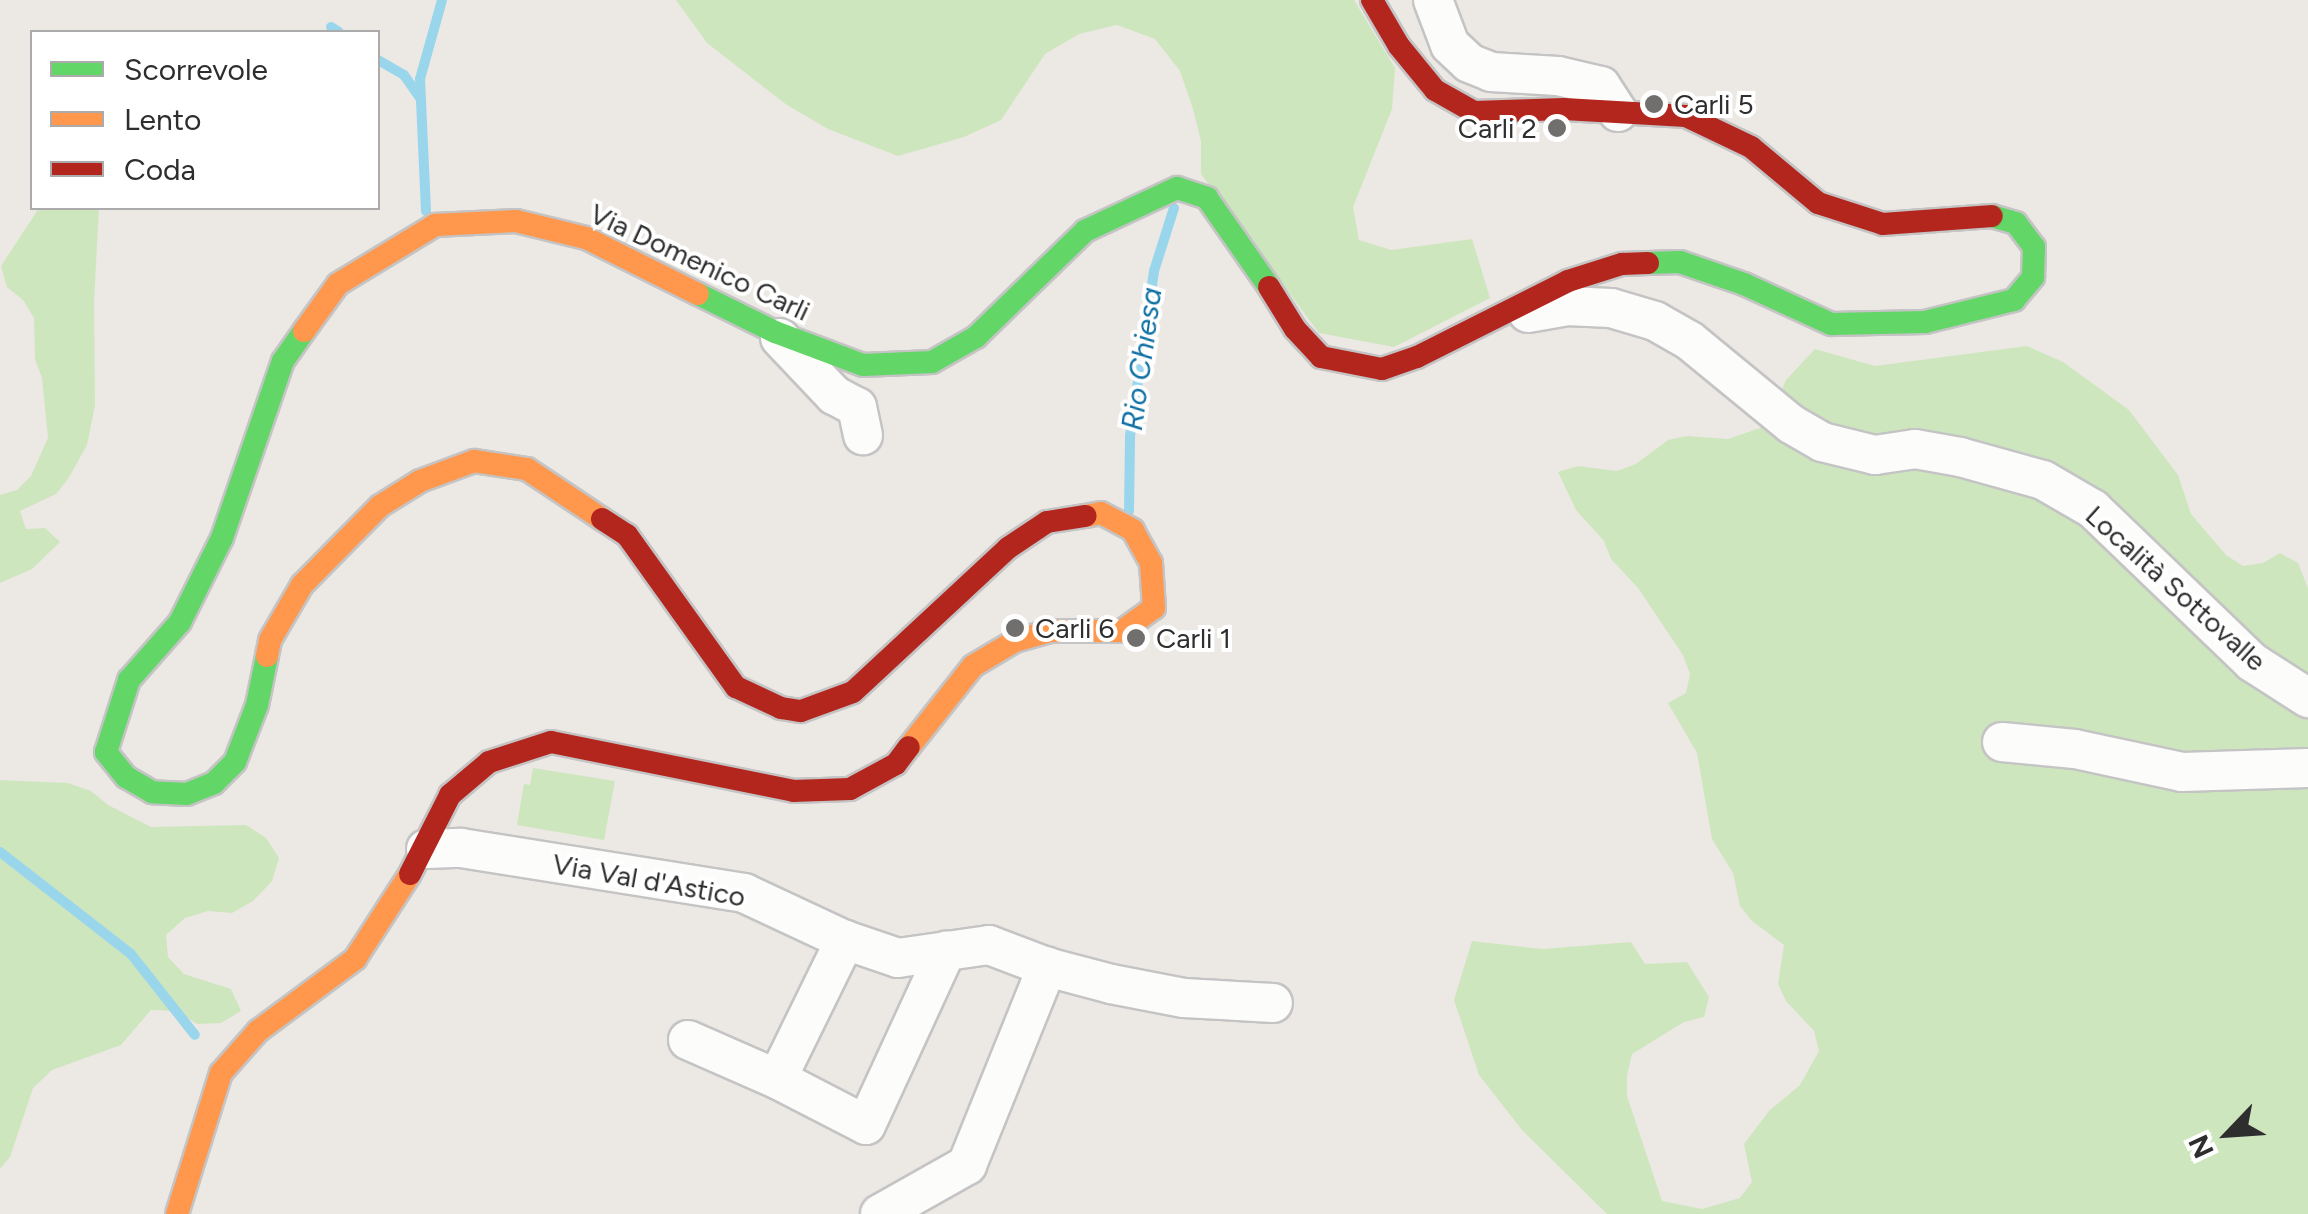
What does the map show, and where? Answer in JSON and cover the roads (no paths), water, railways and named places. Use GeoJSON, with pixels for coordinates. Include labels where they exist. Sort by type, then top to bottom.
{"type":"FeatureCollection","features":[{"type":"Feature","properties":{"kind":"street","name":"Via Domenico Carli"},"geometry":{"type":"LineString","coordinates":[[426,849],[450,794],[489,762],[551,742],[793,790],[850,789],[896,764],[974,666],[1015,640],[1051,631],[1122,631],[1154,608],[1151,563],[1133,530],[1101,513],[1048,522],[1008,548],[854,692],[801,711],[780,708],[736,687],[627,535],[527,469],[474,461],[420,482],[380,506],[302,584],[270,640],[257,705],[235,762],[214,783],[188,794],[152,792],[126,778],[106,752],[114,716],[129,680],[180,622],[222,538],[284,361],[338,284],[434,224],[516,221],[586,238],[775,332],[863,365],[932,362],[976,338],[1085,231],[1126,208],[1177,188],[1207,198],[1242,243],[1295,329],[1322,357],[1382,369],[1417,357],[1568,281],[1622,264],[1680,262],[1744,284],[1831,324],[1925,322],[2014,300],[2033,277],[2036,262],[2027,234],[2002,217],[1883,224],[1818,203],[1751,147],[1686,116],[1474,112],[1435,90],[1399,46],[1372,0]]}},
{"type":"Feature","properties":{"kind":"street"},"geometry":{"type":"LineString","coordinates":[[1433,0],[1450,46],[1469,63],[1491,72],[1558,76],[1600,86],[1618,112]]}},
{"type":"Feature","properties":{"kind":"street","name":"Località Sottovalle"},"geometry":{"type":"LineString","coordinates":[[1491,319],[1566,306],[1611,308],[1655,321],[1690,341],[1790,424],[1822,442],[1876,455],[1915,449],[2043,480],[2093,508],[2252,662],[2308,698]]}},
{"type":"Feature","properties":{"kind":"street"},"geometry":{"type":"LineString","coordinates":[[775,332],[834,395],[857,407],[863,435]]}},
{"type":"Feature","properties":{"kind":"street"},"geometry":{"type":"LineString","coordinates":[[2002,742],[2075,749],[2182,772],[2308,768]]}},
{"type":"Feature","properties":{"kind":"street","name":"Via Val d'Astico"},"geometry":{"type":"LineString","coordinates":[[426,849],[461,848],[744,893],[846,940],[898,958],[989,945],[1047,968],[1184,998],[1272,1003]]}},
{"type":"Feature","properties":{"kind":"street"},"geometry":{"type":"LineString","coordinates":[[177,1214],[220,1073],[258,1031],[356,958],[426,849]]}},
{"type":"Feature","properties":{"kind":"street"},"geometry":{"type":"LineString","coordinates":[[777,1079],[846,940]]}},
{"type":"Feature","properties":{"kind":"street"},"geometry":{"type":"LineString","coordinates":[[688,1040],[777,1079],[866,1125],[946,951]]}},
{"type":"Feature","properties":{"kind":"street"},"geometry":{"type":"LineString","coordinates":[[880,1214],[967,1165],[1047,968]]}},
{"type":"Feature","properties":{"kind":"waterway"},"geometry":{"type":"LineString","coordinates":[[426,211],[420,79],[442,0]]}},
{"type":"Feature","properties":{"kind":"waterway"},"geometry":{"type":"LineString","coordinates":[[331,27],[336,30]]}},
{"type":"Feature","properties":{"kind":"waterway"},"geometry":{"type":"LineString","coordinates":[[380,61],[404,75],[420,98]]}},
{"type":"Feature","properties":{"kind":"waterway","name":"Rio Chiesa"},"geometry":{"type":"LineString","coordinates":[[1129,511],[1130,436],[1154,271],[1174,208]]}},
{"type":"Feature","properties":{"kind":"waterway"},"geometry":{"type":"LineString","coordinates":[[0,852],[131,954],[195,1035]]}},
{"type":"Feature","properties":{"kind":"place","name":"Carli 5"},"geometry":{"type":"Point","coordinates":[1654,104]}},
{"type":"Feature","properties":{"kind":"place","name":"Carli 2"},"geometry":{"type":"Point","coordinates":[1557,128]}},
{"type":"Feature","properties":{"kind":"place","name":"Carli 6"},"geometry":{"type":"Point","coordinates":[1015,628]}},
{"type":"Feature","properties":{"kind":"place","name":"Carli 1"},"geometry":{"type":"Point","coordinates":[1136,638]}}]}
